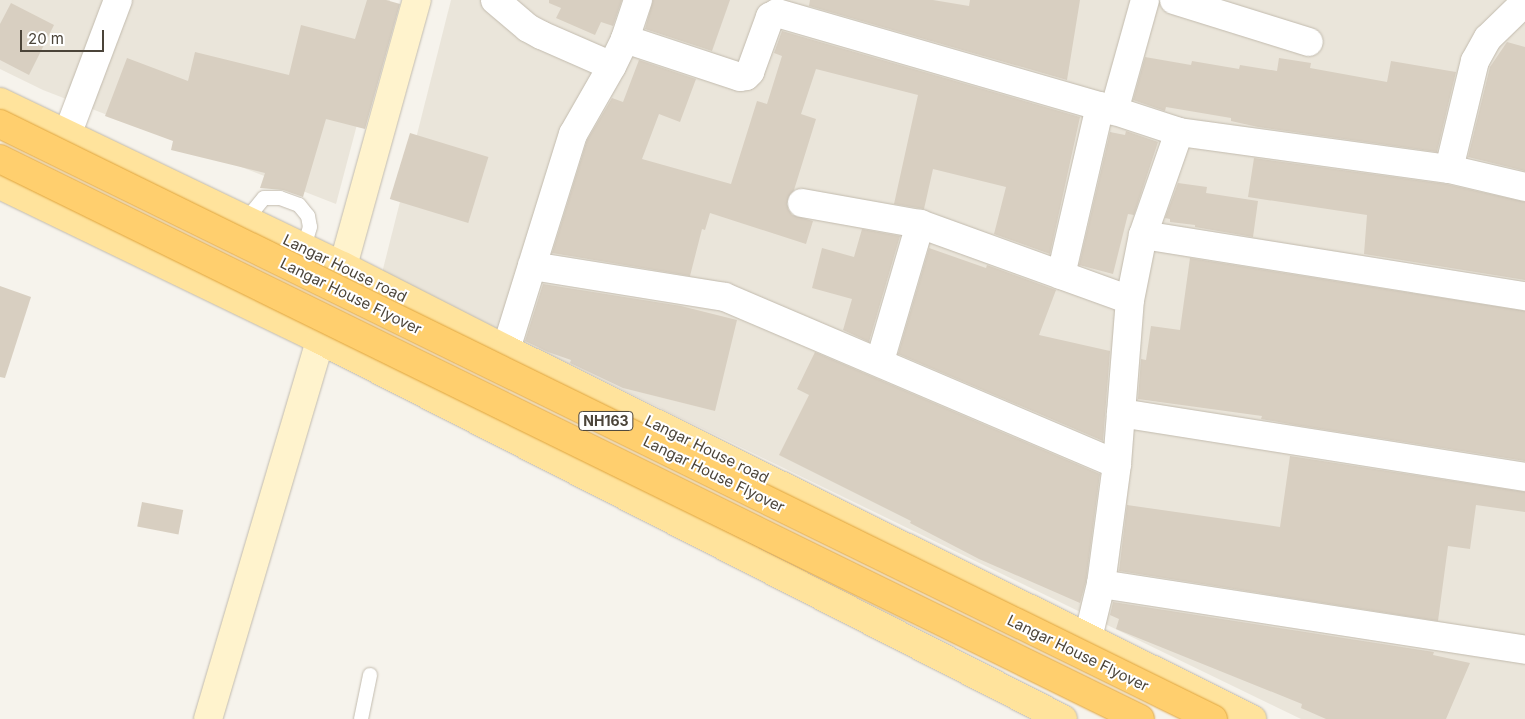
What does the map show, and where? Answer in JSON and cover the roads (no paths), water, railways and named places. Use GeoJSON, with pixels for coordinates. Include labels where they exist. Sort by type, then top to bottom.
{"type":"FeatureCollection","features":[{"type":"Feature","properties":{"kind":"highway","name":"Langar House Flyover"},"geometry":{"type":"LineString","coordinates":[[0,124],[1213,719]]}},
{"type":"Feature","properties":{"kind":"highway","name":"Langar House Flyover"},"geometry":{"type":"LineString","coordinates":[[0,158],[1140,719]]}},
{"type":"Feature","properties":{"kind":"main road","name":"Langar House road"},"geometry":{"type":"LineString","coordinates":[[0,102],[343,266],[536,364],[1252,719]]}},
{"type":"Feature","properties":{"kind":"main road"},"geometry":{"type":"LineString","coordinates":[[72,220],[99,150]]}},
{"type":"Feature","properties":{"kind":"main road"},"geometry":{"type":"LineString","coordinates":[[0,185],[320,340],[1063,719]]}},
{"type":"Feature","properties":{"kind":"main road"},"geometry":{"type":"LineString","coordinates":[[503,432],[536,364]]}},
{"type":"Feature","properties":{"kind":"street"},"geometry":{"type":"LineString","coordinates":[[67,135],[118,0]]}},
{"type":"Feature","properties":{"kind":"street"},"geometry":{"type":"LineString","coordinates":[[343,266],[416,0]]}},
{"type":"Feature","properties":{"kind":"street"},"geometry":{"type":"LineString","coordinates":[[495,0],[528,28],[612,66]]}},
{"type":"Feature","properties":{"kind":"street"},"geometry":{"type":"LineString","coordinates":[[506,349],[573,134],[612,66],[625,39],[638,0]]}},
{"type":"Feature","properties":{"kind":"street"},"geometry":{"type":"LineString","coordinates":[[1060,275],[1107,109],[1145,0]]}},
{"type":"Feature","properties":{"kind":"street"},"geometry":{"type":"LineString","coordinates":[[1187,1],[1309,42]]}},
{"type":"Feature","properties":{"kind":"street"},"geometry":{"type":"LineString","coordinates":[[1449,169],[1475,61],[1488,38],[1521,2]]}},
{"type":"Feature","properties":{"kind":"street"},"geometry":{"type":"LineString","coordinates":[[625,39],[743,77],[750,72],[770,18],[766,6]]}},
{"type":"Feature","properties":{"kind":"street"},"geometry":{"type":"LineString","coordinates":[[766,6],[1179,132],[1449,169],[1525,187]]}},
{"type":"Feature","properties":{"kind":"street"},"geometry":{"type":"LineString","coordinates":[[1088,638],[1101,584],[1117,464],[1130,300],[1143,235],[1179,132]]}},
{"type":"Feature","properties":{"kind":"street"},"geometry":{"type":"LineString","coordinates":[[802,204],[920,224],[1130,300]]}},
{"type":"Feature","properties":{"kind":"street"},"geometry":{"type":"LineString","coordinates":[[880,361],[920,224]]}},
{"type":"Feature","properties":{"kind":"street"},"geometry":{"type":"LineString","coordinates":[[1143,235],[1525,296]]}},
{"type":"Feature","properties":{"kind":"street"},"geometry":{"type":"LineString","coordinates":[[532,266],[726,297],[880,361],[1117,464]]}},
{"type":"Feature","properties":{"kind":"street"},"geometry":{"type":"LineString","coordinates":[[208,719],[320,340]]}},
{"type":"Feature","properties":{"kind":"street"},"geometry":{"type":"LineString","coordinates":[[1121,413],[1525,476]]}},
{"type":"Feature","properties":{"kind":"street"},"geometry":{"type":"LineString","coordinates":[[1101,584],[1525,650]]}},
{"type":"Feature","properties":{"kind":"lane"},"geometry":{"type":"LineString","coordinates":[[246,220],[264,198],[280,198],[299,205],[308,216],[310,227],[304,247]]}},
{"type":"Feature","properties":{"kind":"lane"},"geometry":{"type":"LineString","coordinates":[[361,719],[370,676]]}}]}
